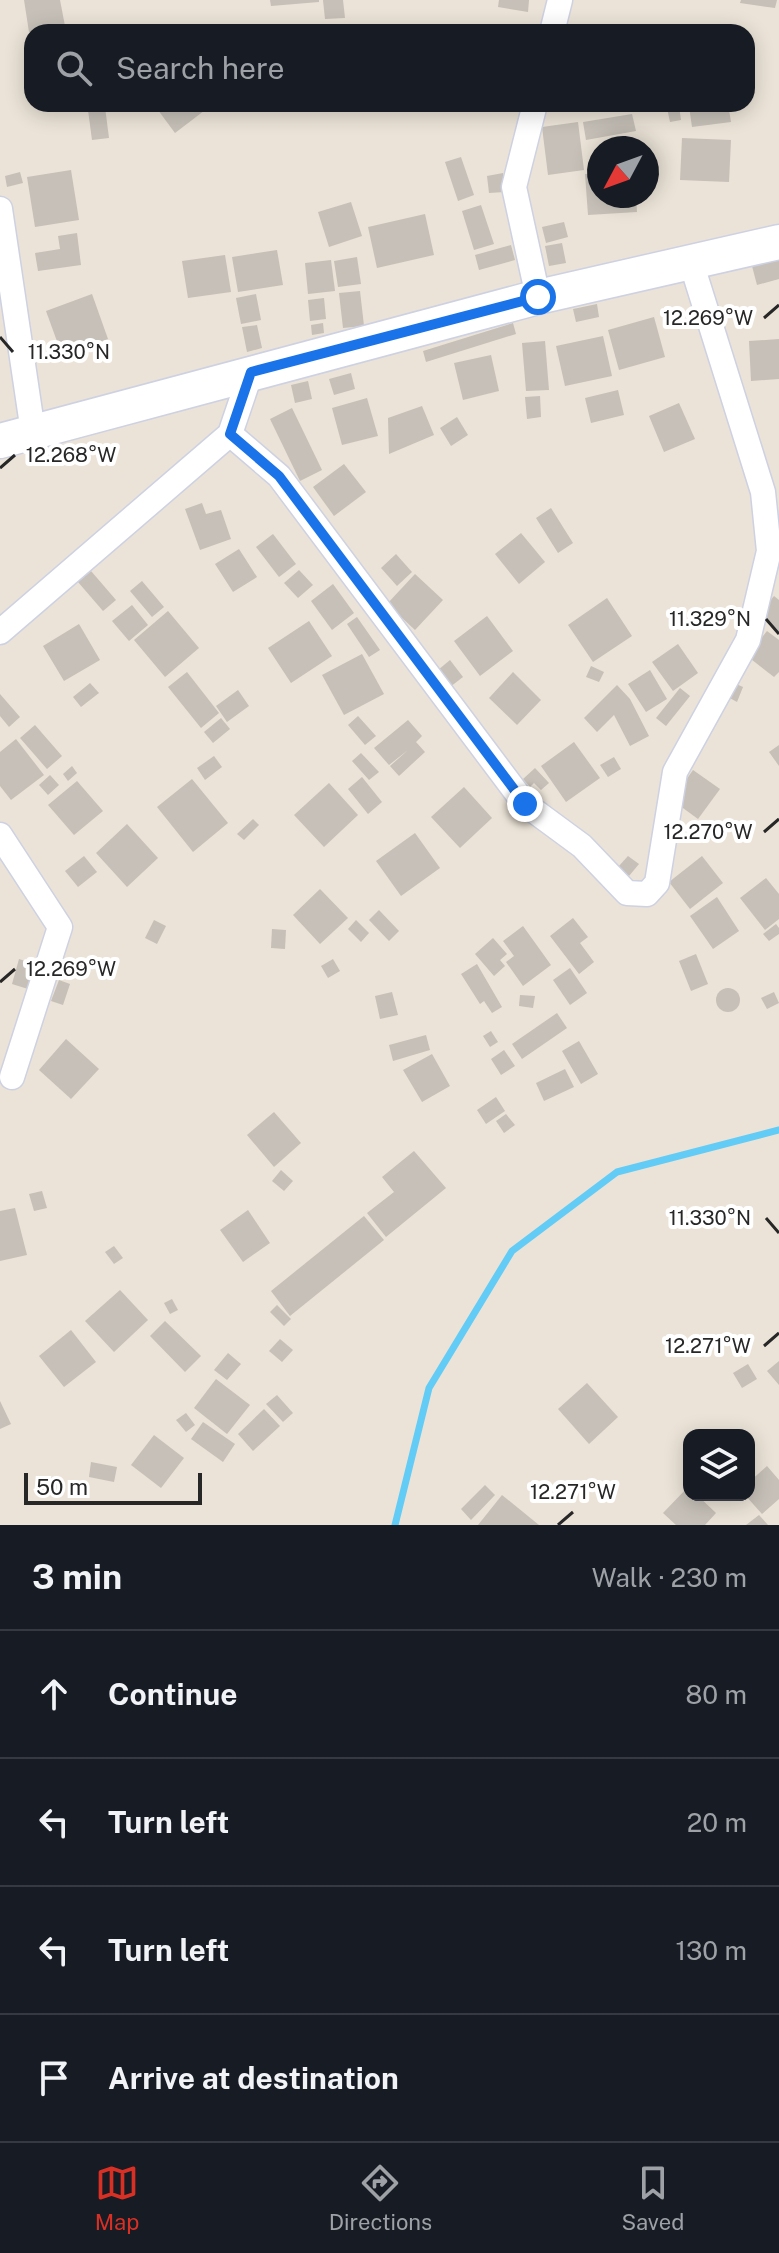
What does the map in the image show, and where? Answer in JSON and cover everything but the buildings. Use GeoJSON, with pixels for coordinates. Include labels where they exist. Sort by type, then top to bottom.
{"type":"FeatureCollection","features":[{"type":"Feature","properties":{"kind":"street"},"geometry":{"type":"LineString","coordinates":[[554,24],[560,0]]}},
{"type":"Feature","properties":{"kind":"street"},"geometry":{"type":"LineString","coordinates":[[533,112],[514,187],[538,297]]}},
{"type":"Feature","properties":{"kind":"street"},"geometry":{"type":"LineString","coordinates":[[0,209],[33,432]]}},
{"type":"Feature","properties":{"kind":"street"},"geometry":{"type":"LineString","coordinates":[[0,441],[538,297],[779,242]]}},
{"type":"Feature","properties":{"kind":"street"},"geometry":{"type":"LineString","coordinates":[[230,434],[279,476],[525,804],[582,846],[627,893],[647,894],[657,883],[675,772],[748,640],[769,551],[763,492],[691,262]]}},
{"type":"Feature","properties":{"kind":"street"},"geometry":{"type":"LineString","coordinates":[[0,632],[230,434],[251,372]]}},
{"type":"Feature","properties":{"kind":"street"},"geometry":{"type":"LineString","coordinates":[[0,835],[60,927],[12,1077]]}},
{"type":"Feature","properties":{"kind":"waterway"},"geometry":{"type":"LineString","coordinates":[[395,1525],[429,1388],[512,1251],[617,1172],[779,1130]]}},
{"type":"Feature","properties":{"kind":"route"},"geometry":{"type":"LineString","coordinates":[[525,804],[279,476],[230,434],[251,372],[538,297]]}}]}
